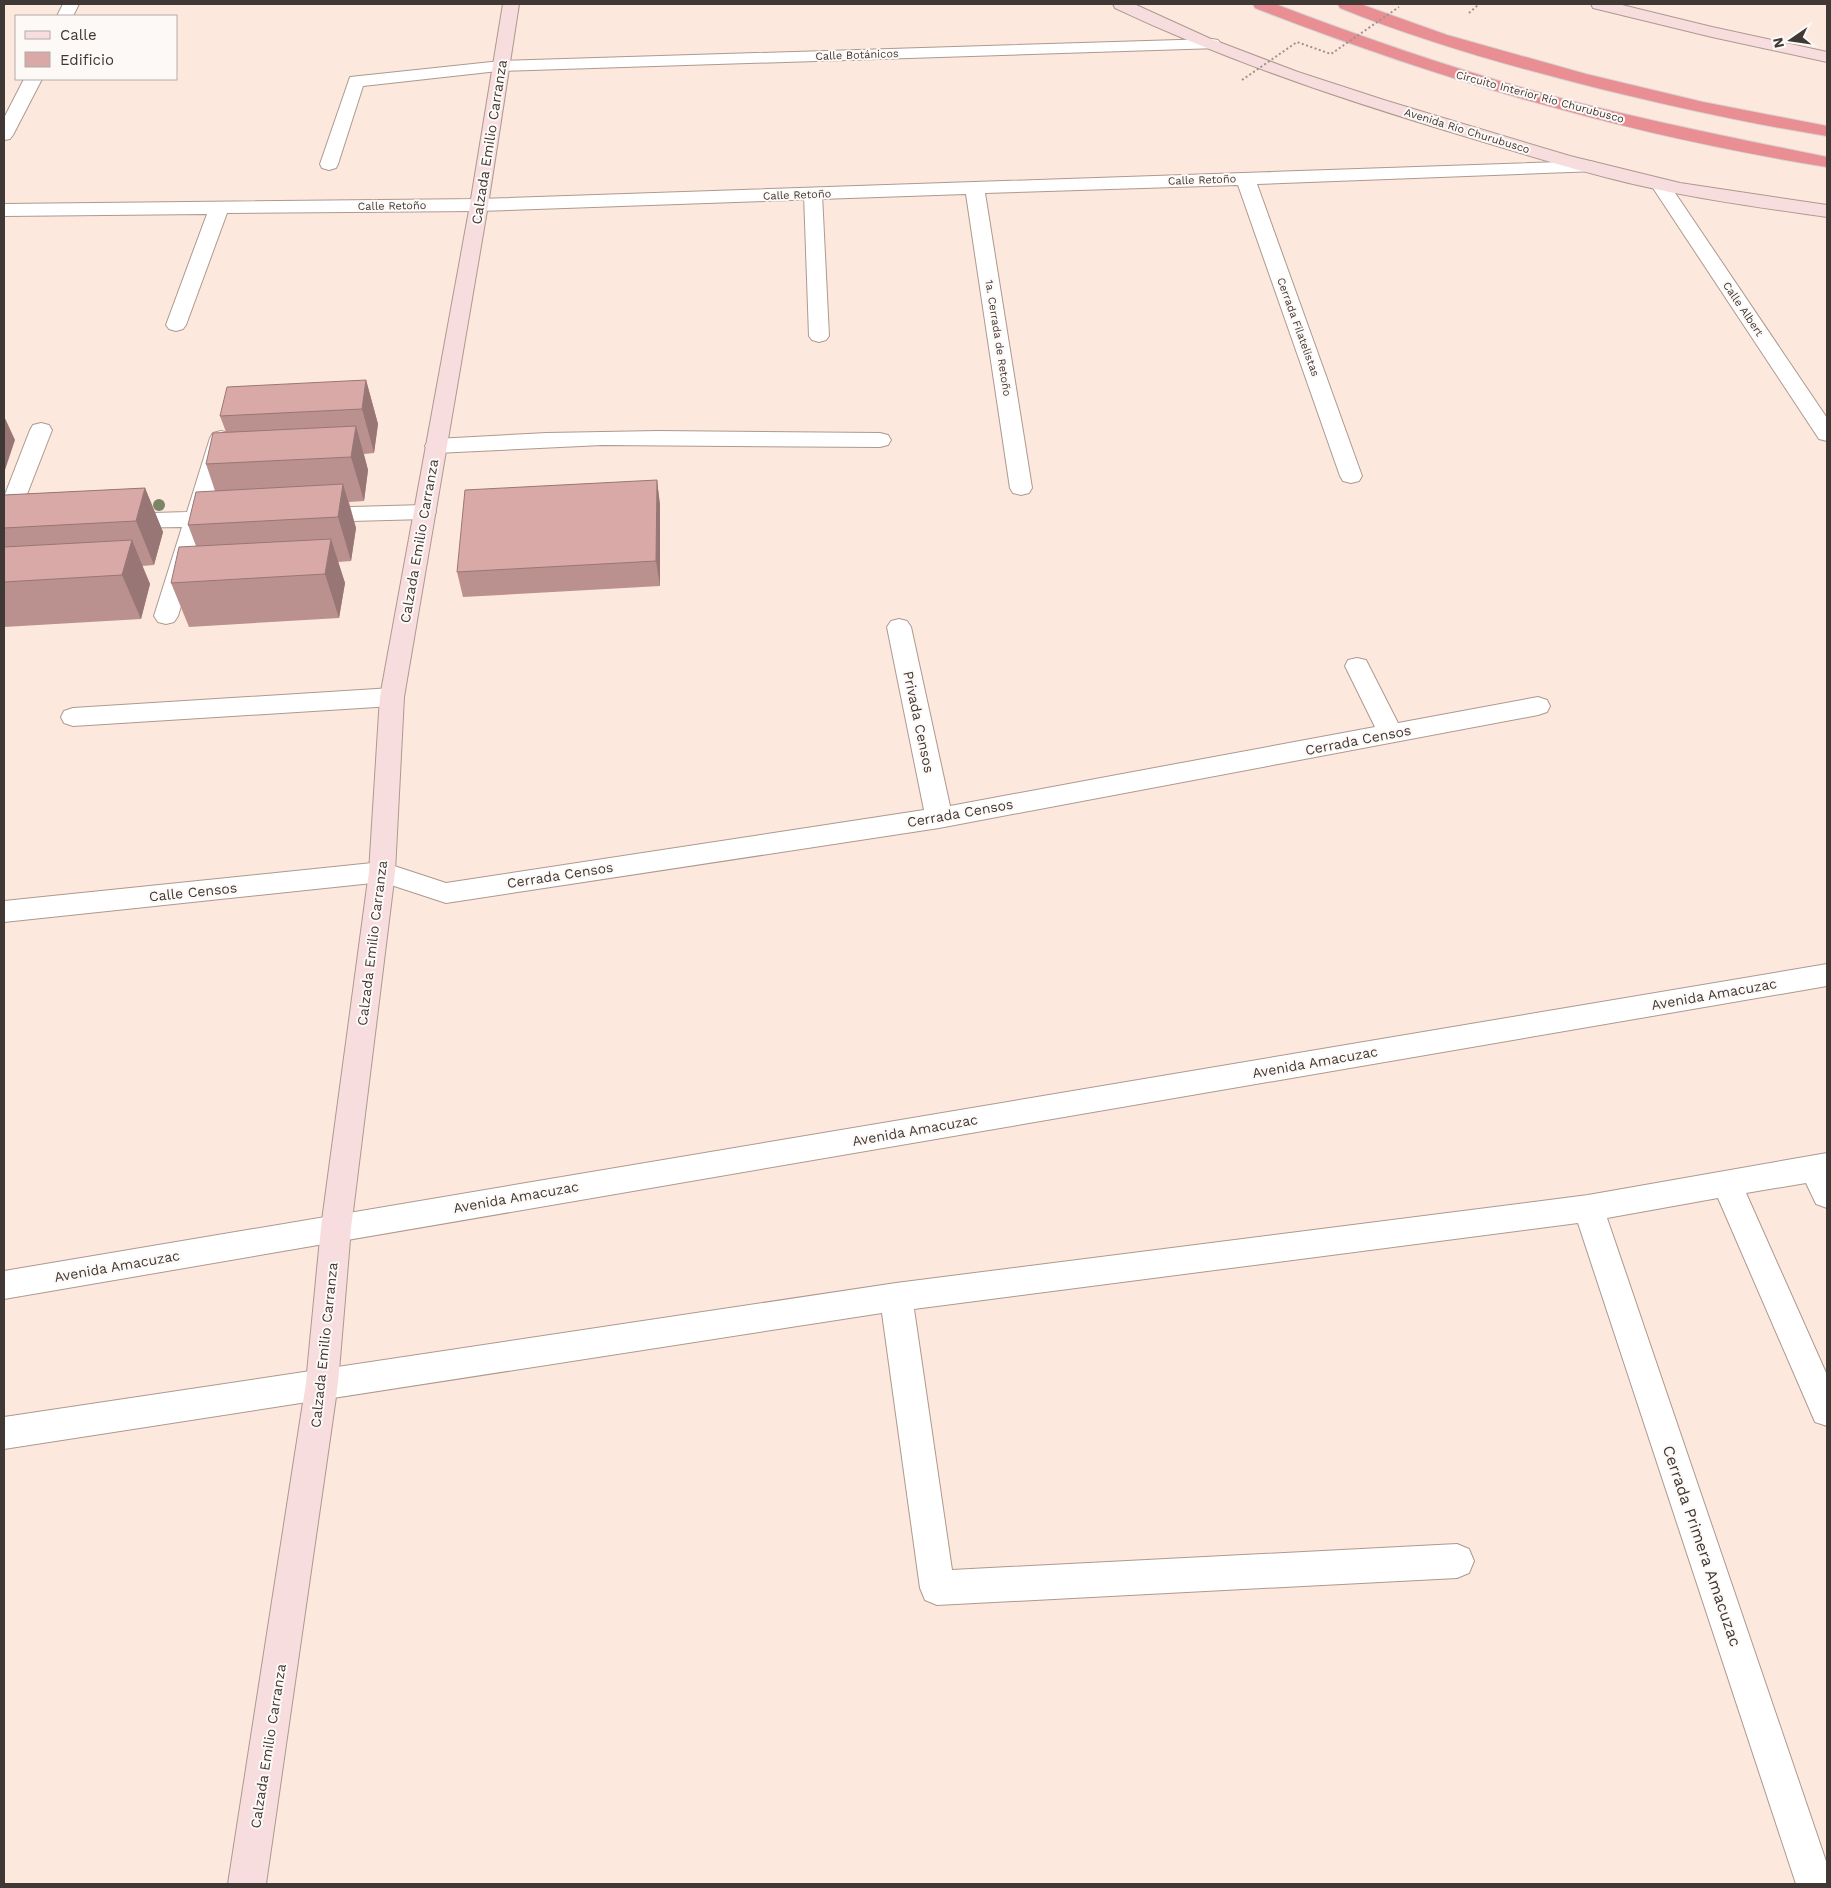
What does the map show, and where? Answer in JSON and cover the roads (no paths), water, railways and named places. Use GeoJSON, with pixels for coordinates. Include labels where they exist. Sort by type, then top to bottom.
{"type":"FeatureCollection","features":[{"type":"Feature","properties":{"kind":"highway","name":"Circuito Interior Río Churubusco"},"geometry":{"type":"LineString","coordinates":[[1261,4],[1324,30],[1420,63],[1567,106],[1667,130],[1827,162]]}},
{"type":"Feature","properties":{"kind":"highway"},"geometry":{"type":"LineString","coordinates":[[1346,4],[1456,44],[1540,68],[1649,96],[1827,131]]}},
{"type":"Feature","properties":{"kind":"street","name":"Calzada Emilio Carranza"},"geometry":{"type":"LineString","coordinates":[[247,1884],[322,1383],[336,1228],[382,872],[392,697],[479,205],[511,4]]}},
{"type":"Feature","properties":{"kind":"street","name":"Avenida Río Churubusco"},"geometry":{"type":"LineString","coordinates":[[1121,4],[1160,23],[1287,73],[1403,112],[1590,167],[1660,185],[1827,211]]}},
{"type":"Feature","properties":{"kind":"street"},"geometry":{"type":"LineString","coordinates":[[1599,4],[1712,32],[1827,57]]}},
{"type":"Feature","properties":{"kind":"street","name":"Calle Botánicos"},"geometry":{"type":"LineString","coordinates":[[329,164],[356,81],[501,66],[1212,44]]}},
{"type":"Feature","properties":{"kind":"street"},"geometry":{"type":"LineString","coordinates":[[4,135],[32,80]]}},
{"type":"Feature","properties":{"kind":"street","name":"Calle Retoño"},"geometry":{"type":"LineString","coordinates":[[4,210],[479,205],[1590,167]]}},
{"type":"Feature","properties":{"kind":"street","name":"Cerrada Filatelistas"},"geometry":{"type":"LineString","coordinates":[[1245,178],[1351,476]]}},
{"type":"Feature","properties":{"kind":"street","name":"Calle Albert"},"geometry":{"type":"LineString","coordinates":[[1660,185],[1827,434]]}},
{"type":"Feature","properties":{"kind":"street","name":"1a. Cerrada de Retoño"},"geometry":{"type":"LineString","coordinates":[[975,189],[1021,488]]}},
{"type":"Feature","properties":{"kind":"street"},"geometry":{"type":"LineString","coordinates":[[813,194],[818,336]]}},
{"type":"Feature","properties":{"kind":"street"},"geometry":{"type":"LineString","coordinates":[[176,325],[219,208]]}},
{"type":"Feature","properties":{"kind":"street"},"geometry":{"type":"LineString","coordinates":[[10,524],[41,430]]}},
{"type":"Feature","properties":{"kind":"street"},"geometry":{"type":"LineString","coordinates":[[166,616],[194,520],[223,432]]}},
{"type":"Feature","properties":{"kind":"street"},"geometry":{"type":"LineString","coordinates":[[436,446],[510,440],[695,437],[880,440]]}},
{"type":"Feature","properties":{"kind":"street"},"geometry":{"type":"LineString","coordinates":[[292,516],[424,512]]}},
{"type":"Feature","properties":{"kind":"street"},"geometry":{"type":"LineString","coordinates":[[99,522],[243,518]]}},
{"type":"Feature","properties":{"kind":"street","name":"Privada Censos"},"geometry":{"type":"LineString","coordinates":[[899,627],[939,818]]}},
{"type":"Feature","properties":{"kind":"street"},"geometry":{"type":"LineString","coordinates":[[1357,666],[1391,734]]}},
{"type":"Feature","properties":{"kind":"street"},"geometry":{"type":"LineString","coordinates":[[73,717],[392,697]]}},
{"type":"Feature","properties":{"kind":"street","name":"Cerrada Censos"},"geometry":{"type":"LineString","coordinates":[[382,872],[446,893],[939,818],[1538,706]]}},
{"type":"Feature","properties":{"kind":"street","name":"Calle Censos"},"geometry":{"type":"LineString","coordinates":[[4,912],[382,872]]}},
{"type":"Feature","properties":{"kind":"street","name":"Avenida Amacuzac"},"geometry":{"type":"LineString","coordinates":[[4,1285],[1827,975]]}},
{"type":"Feature","properties":{"kind":"street"},"geometry":{"type":"LineString","coordinates":[[4,1433],[896,1297],[1588,1208],[1727,1184],[1823,1177]]}},
{"type":"Feature","properties":{"kind":"street"},"geometry":{"type":"LineString","coordinates":[[1727,1184],[1827,1411]]}},
{"type":"Feature","properties":{"kind":"street","name":"Cerrada Primera Amacuzac"},"geometry":{"type":"LineString","coordinates":[[1588,1208],[1815,1884]]}},
{"type":"Feature","properties":{"kind":"street"},"geometry":{"type":"LineString","coordinates":[[896,1297],[937,1588],[1457,1561]]}}]}
